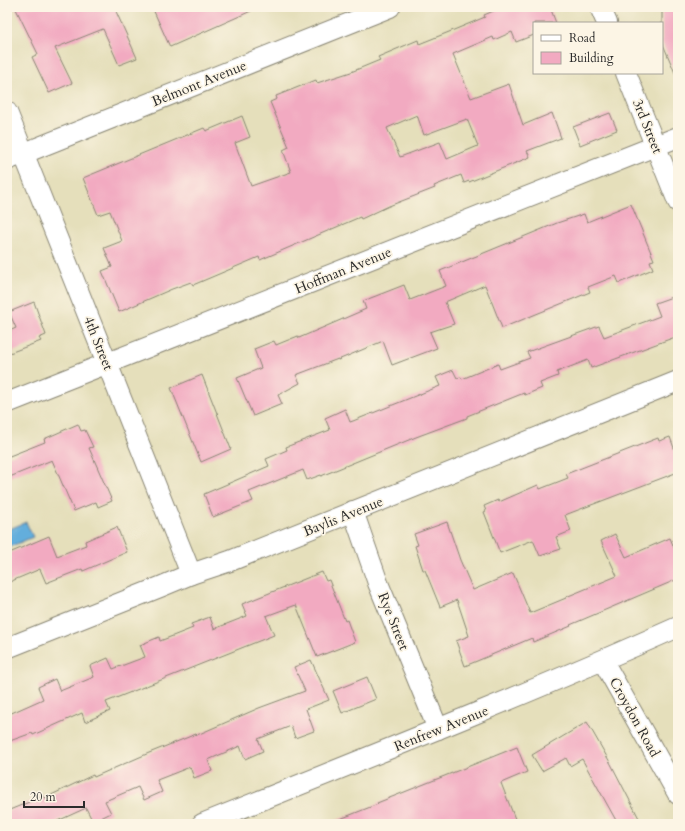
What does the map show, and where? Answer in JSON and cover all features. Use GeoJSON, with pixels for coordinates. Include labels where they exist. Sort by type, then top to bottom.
{"type":"FeatureCollection","features":[{"type":"Feature","properties":{"kind":"street","name":"Belmont Avenue"},"geometry":{"type":"LineString","coordinates":[[15,156],[390,7]]}},
{"type":"Feature","properties":{"kind":"street"},"geometry":{"type":"LineString","coordinates":[[600,7],[607,22]]}},
{"type":"Feature","properties":{"kind":"street","name":"3rd Street"},"geometry":{"type":"LineString","coordinates":[[626,74],[678,202]]}},
{"type":"Feature","properties":{"kind":"street","name":"4th Street"},"geometry":{"type":"LineString","coordinates":[[7,112],[15,156],[107,364],[190,574]]}},
{"type":"Feature","properties":{"kind":"street","name":"Hoffman Avenue"},"geometry":{"type":"LineString","coordinates":[[7,403],[678,136]]}},
{"type":"Feature","properties":{"kind":"street","name":"Baylis Avenue"},"geometry":{"type":"LineString","coordinates":[[7,648],[190,574],[230,561],[678,381]]}},
{"type":"Feature","properties":{"kind":"street","name":"Rye Street"},"geometry":{"type":"LineString","coordinates":[[354,511],[378,583],[438,729]]}},
{"type":"Feature","properties":{"kind":"street","name":"Renfrew Avenue"},"geometry":{"type":"LineString","coordinates":[[202,824],[603,661],[678,627]]}},
{"type":"Feature","properties":{"kind":"street","name":"Croydon Road"},"geometry":{"type":"LineString","coordinates":[[603,661],[678,794]]}},
{"type":"Feature","properties":{"kind":"water"},"geometry":{"type":"Polygon","coordinates":[[[26,522],[33,537],[7,548],[7,530],[26,522]]]}},
{"type":"Feature","properties":{"kind":"building"},"geometry":{"type":"Polygon","coordinates":[[[15,7],[114,7],[137,58],[119,65],[103,29],[55,48],[72,83],[49,93],[32,57],[38,54],[15,7]]]}},
{"type":"Feature","properties":{"kind":"building"},"geometry":{"type":"Polygon","coordinates":[[[152,7],[260,7],[170,47],[152,7]]]}},
{"type":"Feature","properties":{"kind":"building"},"geometry":{"type":"Polygon","coordinates":[[[503,7],[550,7],[556,22],[533,22],[533,35],[516,42],[512,32],[494,40],[493,37],[453,54],[471,98],[509,84],[523,125],[552,113],[561,138],[527,151],[530,157],[469,182],[464,183],[461,175],[434,186],[435,188],[361,219],[360,217],[260,260],[259,257],[193,285],[191,282],[172,289],[119,312],[102,271],[112,267],[104,248],[122,241],[110,211],[98,215],[83,178],[204,128],[206,131],[242,116],[250,137],[235,143],[251,186],[291,172],[283,150],[289,147],[270,102],[277,99],[276,96],[316,80],[317,83],[351,72],[380,60],[378,57],[418,40],[419,44],[485,17],[484,15],[503,7]],[[417,115],[387,128],[400,157],[440,142],[447,159],[478,146],[467,119],[424,135],[417,115]]]}},
{"type":"Feature","properties":{"kind":"building"},"geometry":{"type":"Polygon","coordinates":[[[662,7],[678,7],[678,80],[663,44],[662,7]]]}},
{"type":"Feature","properties":{"kind":"building"},"geometry":{"type":"Polygon","coordinates":[[[610,113],[617,130],[580,145],[573,127],[610,113]]]}},
{"type":"Feature","properties":{"kind":"building"},"geometry":{"type":"Polygon","coordinates":[[[631,204],[654,260],[650,261],[653,269],[619,283],[616,276],[588,287],[590,292],[502,328],[485,285],[445,302],[454,324],[430,332],[437,348],[392,365],[383,341],[338,360],[296,375],[300,383],[278,395],[282,404],[253,416],[237,378],[261,368],[254,349],[274,341],[276,345],[298,336],[299,338],[366,309],[363,301],[404,285],[410,300],[446,286],[440,271],[557,223],[584,214],[587,222],[631,204]]]}},
{"type":"Feature","properties":{"kind":"building"},"geometry":{"type":"Polygon","coordinates":[[[672,297],[678,315],[678,336],[591,368],[588,360],[557,372],[558,376],[540,383],[542,388],[525,395],[524,393],[467,416],[467,418],[321,476],[307,480],[303,470],[249,492],[253,501],[213,517],[204,494],[269,466],[266,459],[287,450],[286,447],[330,430],[325,418],[345,409],[350,422],[353,421],[440,386],[436,377],[453,370],[457,378],[461,377],[462,379],[498,364],[500,369],[530,358],[527,352],[599,326],[604,337],[660,316],[655,303],[672,297]]]}},
{"type":"Feature","properties":{"kind":"building"},"geometry":{"type":"Polygon","coordinates":[[[34,302],[46,335],[39,338],[41,341],[7,354],[7,332],[16,328],[9,312],[34,302]]]}},
{"type":"Feature","properties":{"kind":"building"},"geometry":{"type":"Polygon","coordinates":[[[202,375],[231,449],[201,462],[171,388],[202,375]]]}},
{"type":"Feature","properties":{"kind":"building"},"geometry":{"type":"Polygon","coordinates":[[[78,424],[81,431],[85,430],[93,447],[89,448],[112,501],[98,507],[96,502],[74,511],[52,460],[7,478],[7,457],[45,442],[44,439],[78,424]]]}},
{"type":"Feature","properties":{"kind":"building"},"geometry":{"type":"Polygon","coordinates":[[[670,437],[678,459],[678,472],[565,515],[571,531],[556,537],[561,549],[540,556],[533,540],[500,553],[484,512],[486,511],[484,506],[498,500],[499,502],[538,485],[540,489],[568,478],[566,474],[658,438],[659,441],[670,437]]]}},
{"type":"Feature","properties":{"kind":"building"},"geometry":{"type":"Polygon","coordinates":[[[447,522],[460,560],[473,590],[513,573],[530,613],[617,576],[601,541],[615,534],[626,557],[670,538],[678,557],[678,579],[533,642],[532,638],[465,666],[456,641],[469,636],[457,600],[440,607],[425,570],[423,570],[415,546],[418,545],[414,534],[447,522]]]}},
{"type":"Feature","properties":{"kind":"building"},"geometry":{"type":"Polygon","coordinates":[[[117,527],[127,552],[83,571],[82,569],[46,583],[40,569],[7,583],[7,554],[49,536],[57,556],[86,545],[85,541],[117,527]]]}},
{"type":"Feature","properties":{"kind":"building"},"geometry":{"type":"Polygon","coordinates":[[[322,572],[326,581],[329,580],[355,642],[317,657],[296,605],[266,616],[274,635],[106,702],[110,711],[85,722],[82,713],[33,735],[32,733],[7,742],[7,715],[43,699],[38,687],[55,679],[60,691],[94,677],[90,666],[108,658],[113,669],[145,657],[140,645],[159,637],[160,641],[193,628],[191,624],[210,617],[214,629],[247,616],[242,604],[322,572]]]}},
{"type":"Feature","properties":{"kind":"building"},"geometry":{"type":"Polygon","coordinates":[[[311,660],[329,700],[306,709],[314,731],[295,738],[291,726],[258,739],[263,751],[245,759],[240,746],[208,760],[212,771],[194,778],[190,767],[157,780],[162,792],[144,800],[138,787],[105,801],[111,813],[93,822],[86,808],[51,824],[10,824],[7,817],[7,811],[44,796],[45,798],[93,775],[94,777],[259,708],[305,691],[294,667],[311,660]]]}},
{"type":"Feature","properties":{"kind":"building"},"geometry":{"type":"Polygon","coordinates":[[[367,677],[376,699],[342,713],[333,691],[367,677]]]}},
{"type":"Feature","properties":{"kind":"building"},"geometry":{"type":"Polygon","coordinates":[[[587,722],[642,824],[618,824],[582,759],[570,766],[566,758],[542,771],[532,755],[587,722]]]}},
{"type":"Feature","properties":{"kind":"building"},"geometry":{"type":"Polygon","coordinates":[[[517,747],[527,772],[501,783],[517,824],[330,824],[378,804],[377,803],[517,747]]]}}]}
